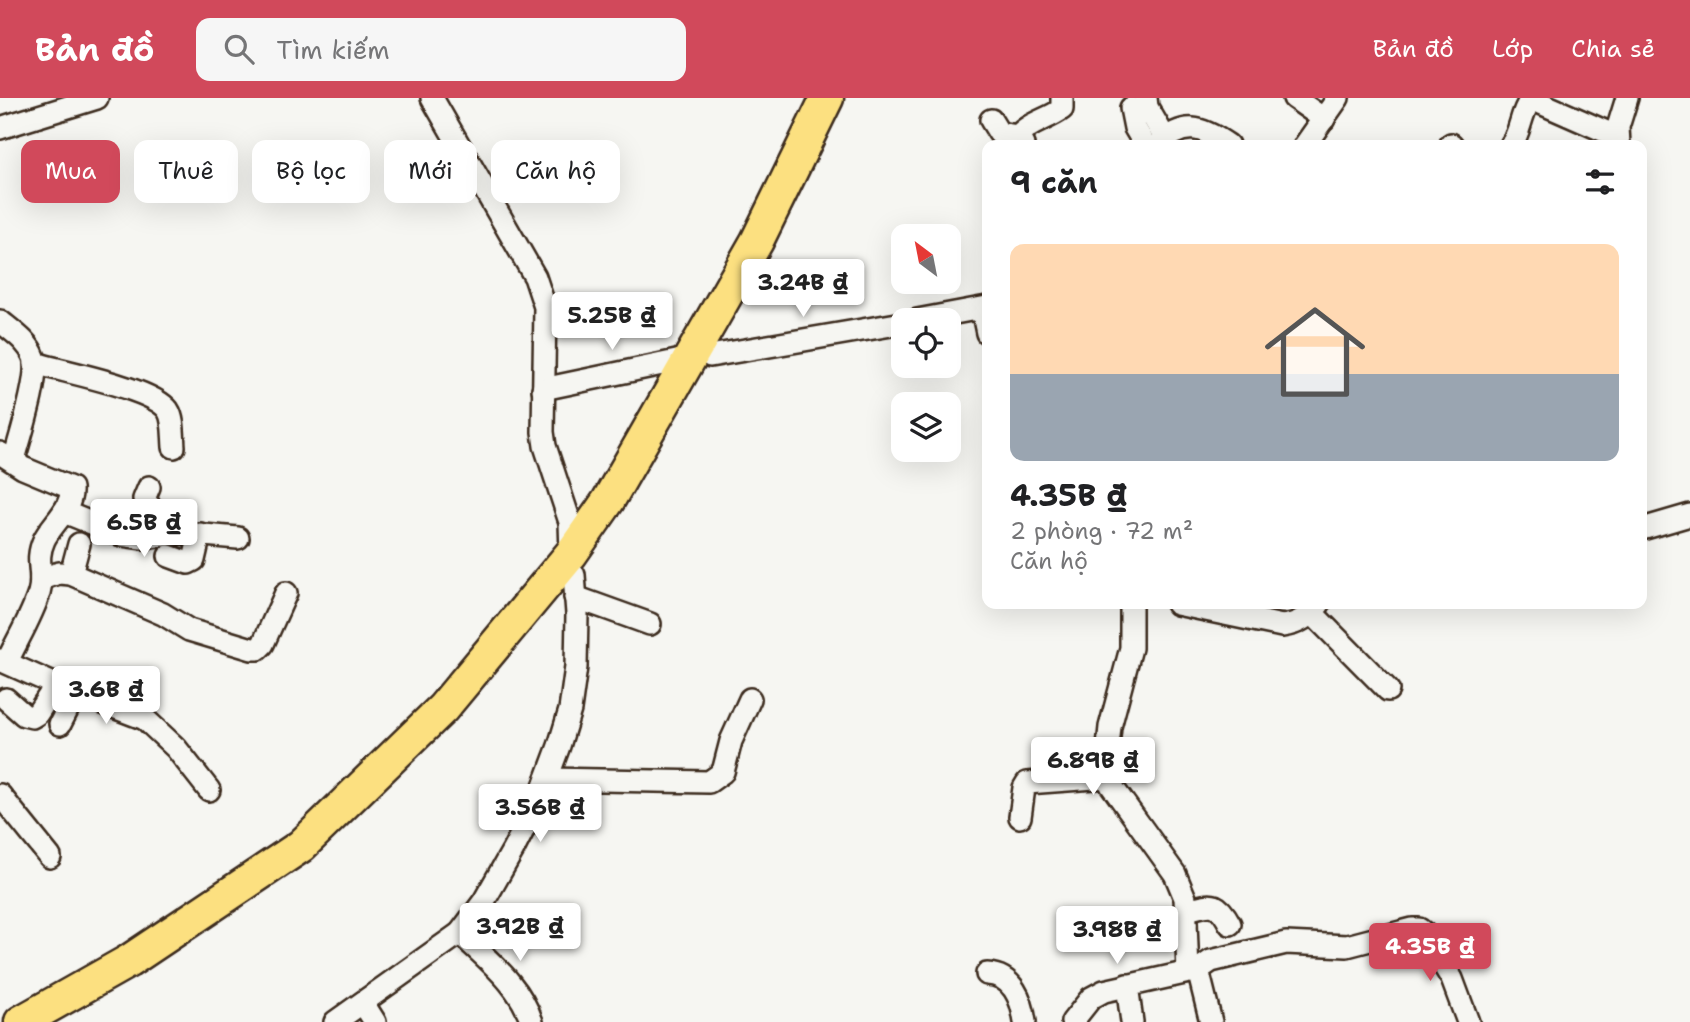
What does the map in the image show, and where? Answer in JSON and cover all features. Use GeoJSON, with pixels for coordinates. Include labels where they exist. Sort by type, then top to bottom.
{"type":"FeatureCollection","features":[{"type":"Feature","properties":{"kind":"highway"},"geometry":{"type":"LineString","coordinates":[[700,357],[827,98]]}},
{"type":"Feature","properties":{"kind":"highway"},"geometry":{"type":"LineString","coordinates":[[21,1022],[129,961],[301,846],[443,708],[468,690],[573,576],[799,193],[840,98]]}},
{"type":"Feature","properties":{"kind":"highway"},"geometry":{"type":"LineString","coordinates":[[52,1022],[134,976],[312,857],[453,717],[468,690]]}},
{"type":"Feature","properties":{"kind":"street"},"geometry":{"type":"LineString","coordinates":[[0,128],[97,98]]}},
{"type":"Feature","properties":{"kind":"street"},"geometry":{"type":"LineString","coordinates":[[335,1022],[460,933],[484,901],[513,850],[547,779],[570,709],[576,667],[577,614],[570,522],[545,446],[545,307],[535,277],[432,98]]}},
{"type":"Feature","properties":{"kind":"street"},"geometry":{"type":"LineString","coordinates":[[991,120],[999,133],[1020,140],[1023,130],[1062,109],[1062,98]]}},
{"type":"Feature","properties":{"kind":"street"},"geometry":{"type":"LineString","coordinates":[[1294,98],[1324,119]]}},
{"type":"Feature","properties":{"kind":"street"},"geometry":{"type":"LineString","coordinates":[[1309,140],[1338,98]]}},
{"type":"Feature","properties":{"kind":"street"},"geometry":{"type":"LineString","coordinates":[[1618,140],[1618,127],[1627,98]]}},
{"type":"Feature","properties":{"kind":"street"},"geometry":{"type":"LineString","coordinates":[[1514,140],[1526,106],[1530,101],[1536,101],[1616,140]]}},
{"type":"Feature","properties":{"kind":"street"},"geometry":{"type":"LineString","coordinates":[[1139,103],[1147,107],[1155,140]]}},
{"type":"Feature","properties":{"kind":"street"},"geometry":{"type":"LineString","coordinates":[[1162,140],[1178,131],[1192,128],[1208,131],[1221,140]]}},
{"type":"Feature","properties":{"kind":"street"},"geometry":{"type":"LineString","coordinates":[[961,312],[982,308]]}},
{"type":"Feature","properties":{"kind":"street"},"geometry":{"type":"LineString","coordinates":[[0,321],[24,340],[34,357],[36,371],[15,456],[9,458]]}},
{"type":"Feature","properties":{"kind":"street"},"geometry":{"type":"LineString","coordinates":[[543,389],[700,357],[891,325]]}},
{"type":"Feature","properties":{"kind":"street"},"geometry":{"type":"LineString","coordinates":[[35,363],[118,385],[155,399],[171,413],[174,447]]}},
{"type":"Feature","properties":{"kind":"street"},"geometry":{"type":"LineString","coordinates":[[9,458],[23,468],[71,488],[72,493],[64,512],[46,536],[38,562],[41,579],[39,593],[3,661],[145,719],[176,748],[209,790]]}},
{"type":"Feature","properties":{"kind":"street"},"geometry":{"type":"LineString","coordinates":[[149,486],[144,499],[147,505],[163,517],[161,535]]}},
{"type":"Feature","properties":{"kind":"street"},"geometry":{"type":"LineString","coordinates":[[64,512],[121,535],[142,538],[181,533],[238,538]]}},
{"type":"Feature","properties":{"kind":"street"},"geometry":{"type":"LineString","coordinates":[[1647,527],[1690,514]]}},
{"type":"Feature","properties":{"kind":"street"},"geometry":{"type":"LineString","coordinates":[[169,556],[188,563],[194,561],[200,534]]}},
{"type":"Feature","properties":{"kind":"street"},"geometry":{"type":"LineString","coordinates":[[71,574],[79,544]]}},
{"type":"Feature","properties":{"kind":"street"},"geometry":{"type":"LineString","coordinates":[[41,579],[59,573],[71,574],[163,614],[189,629],[252,649],[258,649],[263,644],[286,593]]}},
{"type":"Feature","properties":{"kind":"street"},"geometry":{"type":"LineString","coordinates":[[573,576],[650,624]]}},
{"type":"Feature","properties":{"kind":"street"},"geometry":{"type":"LineString","coordinates":[[1131,609],[1131,648],[1110,727],[1106,766],[1108,777],[1182,887],[1193,971],[1211,1022]]}},
{"type":"Feature","properties":{"kind":"street"},"geometry":{"type":"LineString","coordinates":[[1201,609],[1282,626],[1293,624],[1314,609]]}},
{"type":"Feature","properties":{"kind":"street"},"geometry":{"type":"LineString","coordinates":[[1316,609],[1388,690]]}},
{"type":"Feature","properties":{"kind":"street"},"geometry":{"type":"LineString","coordinates":[[6,699],[24,715],[32,717],[66,689]]}},
{"type":"Feature","properties":{"kind":"street"},"geometry":{"type":"LineString","coordinates":[[60,724],[66,689]]}},
{"type":"Feature","properties":{"kind":"street"},"geometry":{"type":"LineString","coordinates":[[547,779],[709,782],[723,772],[731,741],[750,699]]}},
{"type":"Feature","properties":{"kind":"street"},"geometry":{"type":"LineString","coordinates":[[1020,817],[1027,783],[1108,777]]}},
{"type":"Feature","properties":{"kind":"street"},"geometry":{"type":"LineString","coordinates":[[2,803],[50,857]]}},
{"type":"Feature","properties":{"kind":"street"},"geometry":{"type":"LineString","coordinates":[[1127,925],[1186,917],[1212,905],[1222,908],[1230,924]]}},
{"type":"Feature","properties":{"kind":"street"},"geometry":{"type":"LineString","coordinates":[[1072,1022],[1096,994],[1193,971],[1211,961],[1286,943],[1347,946],[1419,929],[1452,979],[1468,1022]]}},
{"type":"Feature","properties":{"kind":"street"},"geometry":{"type":"LineString","coordinates":[[460,933],[518,990],[526,1003],[532,1022]]}},
{"type":"Feature","properties":{"kind":"street"},"geometry":{"type":"LineString","coordinates":[[987,974],[1004,978],[1018,994],[1025,1022]]}},
{"type":"Feature","properties":{"kind":"street"},"geometry":{"type":"LineString","coordinates":[[1127,985],[1132,1022]]}},
{"type":"Feature","properties":{"kind":"street"},"geometry":{"type":"LineString","coordinates":[[363,1003],[375,1022]]}}]}
